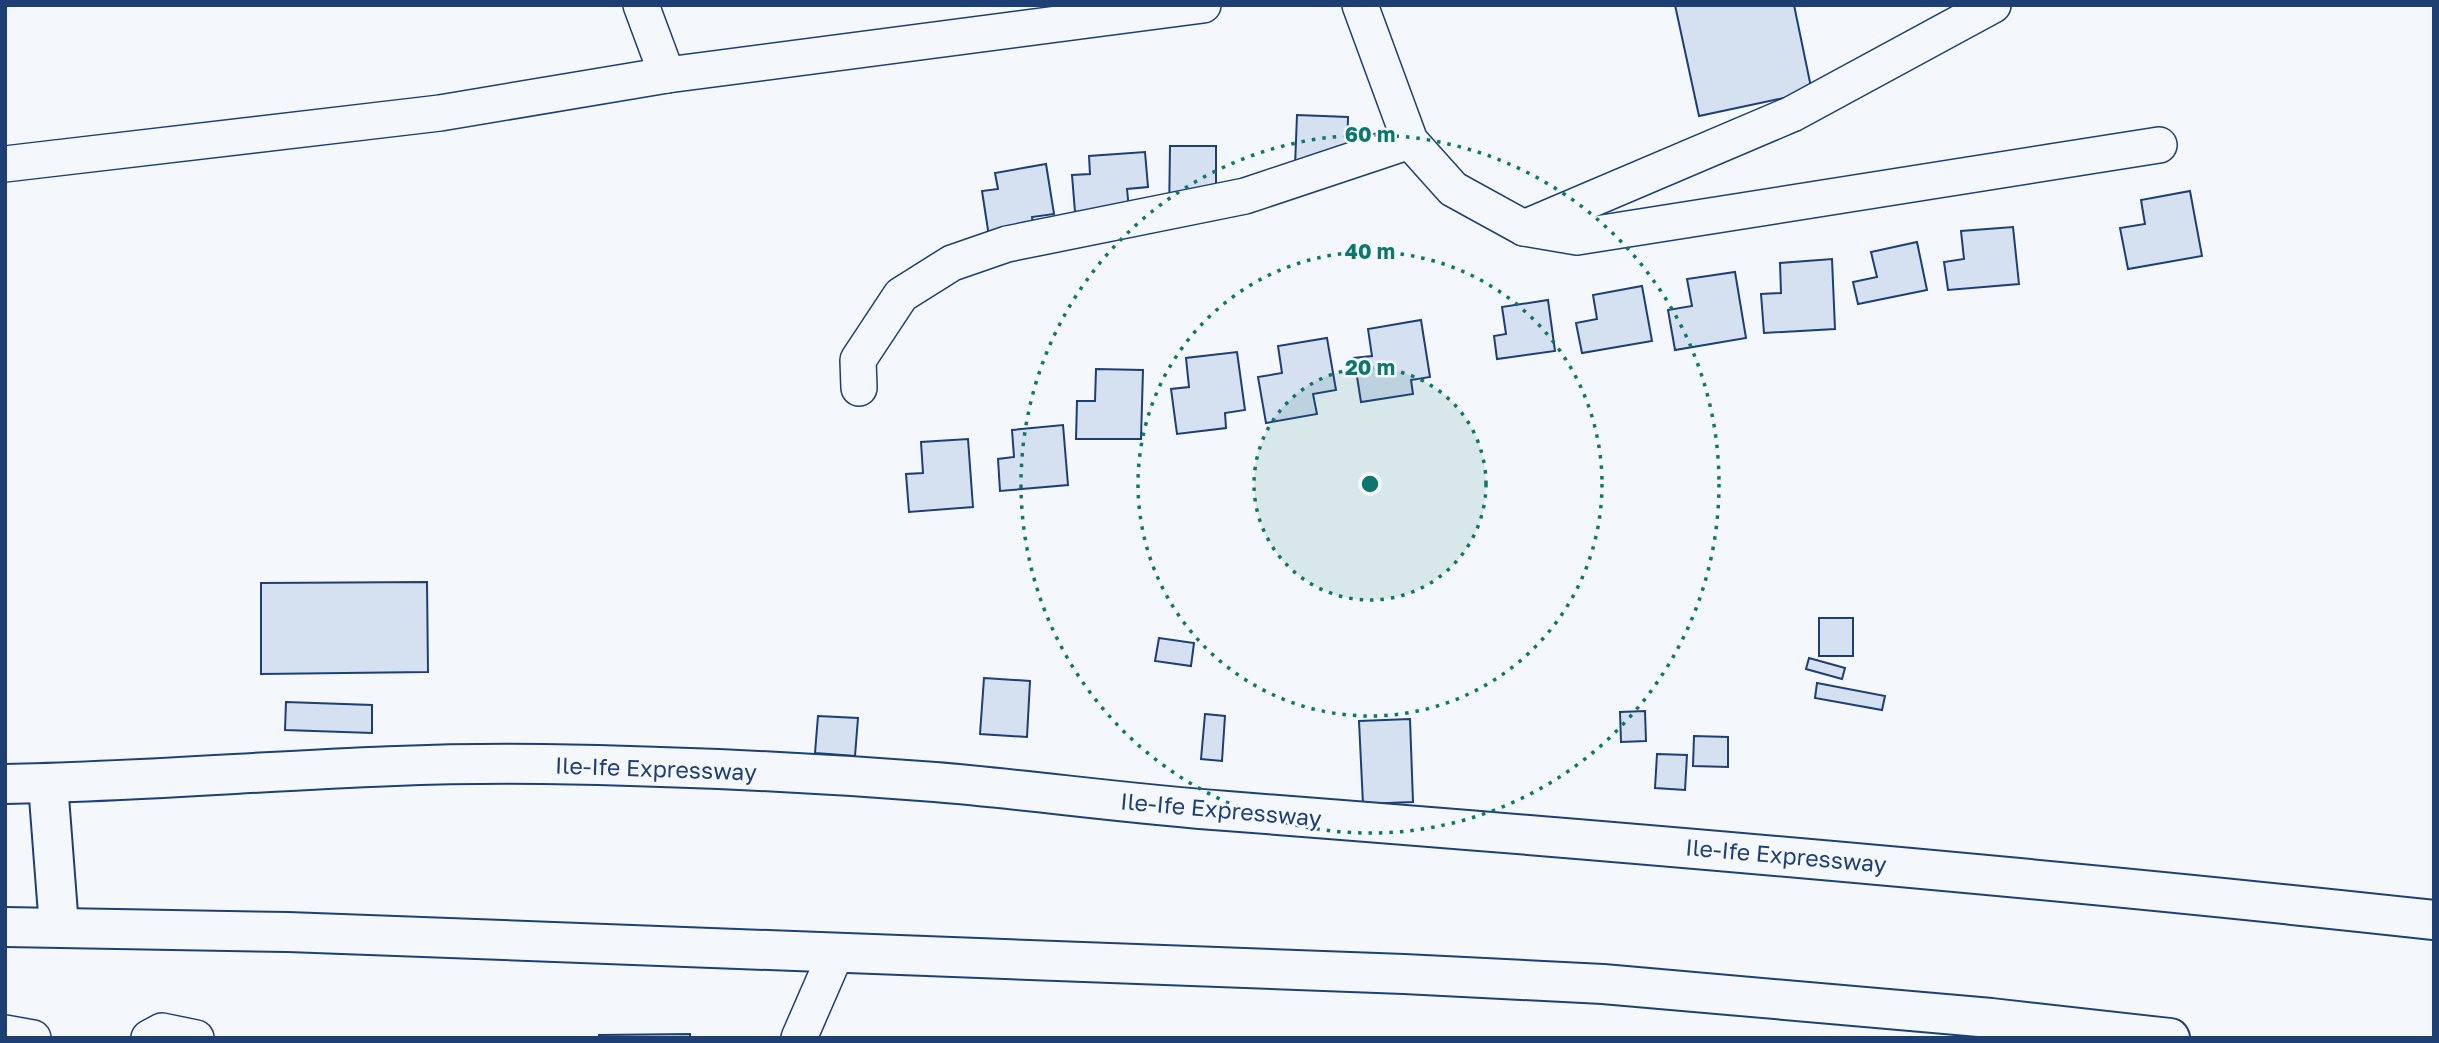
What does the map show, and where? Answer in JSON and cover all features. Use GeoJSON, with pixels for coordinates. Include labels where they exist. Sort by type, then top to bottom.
{"type":"FeatureCollection","features":[{"type":"Feature","properties":{"kind":"highway","name":"Ile-Ife Expressway"},"geometry":{"type":"LineString","coordinates":[[5,784],[48,784],[279,769],[540,764],[769,772],[937,782],[1219,811],[1868,862],[2434,920]]}},
{"type":"Feature","properties":{"kind":"highway"},"geometry":{"type":"LineString","coordinates":[[48,784],[59,927]]}},
{"type":"Feature","properties":{"kind":"highway"},"geometry":{"type":"LineString","coordinates":[[5,927],[288,932],[1224,966],[1603,984],[1991,1018],[2170,1038]]}},
{"type":"Feature","properties":{"kind":"street"},"geometry":{"type":"LineString","coordinates":[[641,5],[667,75]]}},
{"type":"Feature","properties":{"kind":"street"},"geometry":{"type":"LineString","coordinates":[[5,164],[440,113],[667,75],[1203,5]]}},
{"type":"Feature","properties":{"kind":"street"},"geometry":{"type":"LineString","coordinates":[[1360,5],[1410,141],[1453,189],[1524,228],[1577,237],[2159,145]]}},
{"type":"Feature","properties":{"kind":"street"},"geometry":{"type":"LineString","coordinates":[[1524,228],[1792,114],[1993,5]]}},
{"type":"Feature","properties":{"kind":"street"},"geometry":{"type":"LineString","coordinates":[[859,388],[858,360],[901,295],[952,263],[1007,244],[1245,196],[1410,141]]}},
{"type":"Feature","properties":{"kind":"street"},"geometry":{"type":"LineString","coordinates":[[799,1038],[836,953]]}},
{"type":"Feature","properties":{"kind":"street"},"geometry":{"type":"LineString","coordinates":[[149,1038],[162,1031],[196,1038]]}},
{"type":"Feature","properties":{"kind":"street"},"geometry":{"type":"LineString","coordinates":[[5,1033],[33,1038]]}},
{"type":"Feature","properties":{"kind":"building"},"geometry":{"type":"Polygon","coordinates":[[[1675,5],[1794,5],[1812,92],[1699,116],[1675,5]]]}},
{"type":"Feature","properties":{"kind":"building"},"geometry":{"type":"Polygon","coordinates":[[[1297,115],[1348,117],[1347,167],[1295,166],[1297,115]]]}},
{"type":"Feature","properties":{"kind":"building"},"geometry":{"type":"Polygon","coordinates":[[[1170,146],[1216,146],[1216,219],[1169,218],[1170,146]]]}},
{"type":"Feature","properties":{"kind":"building"},"geometry":{"type":"Polygon","coordinates":[[[1145,152],[1148,187],[1127,189],[1129,209],[1075,212],[1072,175],[1090,174],[1089,156],[1145,152]]]}},
{"type":"Feature","properties":{"kind":"building"},"geometry":{"type":"Polygon","coordinates":[[[1046,164],[1054,214],[1032,217],[1035,236],[990,243],[982,191],[998,189],[995,173],[1046,164]]]}},
{"type":"Feature","properties":{"kind":"building"},"geometry":{"type":"Polygon","coordinates":[[[2190,191],[2202,256],[2128,269],[2120,228],[2145,224],[2141,200],[2190,191]]]}},
{"type":"Feature","properties":{"kind":"building"},"geometry":{"type":"Polygon","coordinates":[[[2013,227],[2019,284],[1948,290],[1944,262],[1964,259],[1961,231],[2013,227]]]}},
{"type":"Feature","properties":{"kind":"building"},"geometry":{"type":"Polygon","coordinates":[[[1917,242],[1927,290],[1858,304],[1853,282],[1877,277],[1871,252],[1917,242]]]}},
{"type":"Feature","properties":{"kind":"building"},"geometry":{"type":"Polygon","coordinates":[[[1832,259],[1835,329],[1764,333],[1761,294],[1781,293],[1780,263],[1832,259]]]}},
{"type":"Feature","properties":{"kind":"building"},"geometry":{"type":"Polygon","coordinates":[[[1735,272],[1746,338],[1675,350],[1668,310],[1692,306],[1687,279],[1735,272]]]}},
{"type":"Feature","properties":{"kind":"building"},"geometry":{"type":"Polygon","coordinates":[[[1642,286],[1652,341],[1582,353],[1576,323],[1597,319],[1593,295],[1642,286]]]}},
{"type":"Feature","properties":{"kind":"building"},"geometry":{"type":"Polygon","coordinates":[[[1548,300],[1555,351],[1497,359],[1494,336],[1506,334],[1502,307],[1548,300]]]}},
{"type":"Feature","properties":{"kind":"building"},"geometry":{"type":"Polygon","coordinates":[[[1421,320],[1430,377],[1411,380],[1413,394],[1361,402],[1354,358],[1372,356],[1368,329],[1421,320]]]}},
{"type":"Feature","properties":{"kind":"building"},"geometry":{"type":"Polygon","coordinates":[[[1327,338],[1336,390],[1313,394],[1317,414],[1266,423],[1258,377],[1282,373],[1278,346],[1327,338]]]}},
{"type":"Feature","properties":{"kind":"building"},"geometry":{"type":"Polygon","coordinates":[[[1237,352],[1245,410],[1225,413],[1226,428],[1177,434],[1171,389],[1189,387],[1186,358],[1237,352]]]}},
{"type":"Feature","properties":{"kind":"building"},"geometry":{"type":"Polygon","coordinates":[[[1096,369],[1143,370],[1141,439],[1076,439],[1077,401],[1095,401],[1096,369]]]}},
{"type":"Feature","properties":{"kind":"building"},"geometry":{"type":"Polygon","coordinates":[[[1063,425],[1068,485],[1000,491],[998,459],[1014,457],[1012,430],[1063,425]]]}},
{"type":"Feature","properties":{"kind":"building"},"geometry":{"type":"Polygon","coordinates":[[[968,439],[973,507],[909,512],[906,474],[923,473],[921,442],[968,439]]]}},
{"type":"Feature","properties":{"kind":"building"},"geometry":{"type":"Polygon","coordinates":[[[427,582],[428,672],[261,674],[261,583],[427,582]]]}},
{"type":"Feature","properties":{"kind":"building"},"geometry":{"type":"Polygon","coordinates":[[[1819,618],[1853,618],[1853,656],[1819,656],[1819,618]]]}},
{"type":"Feature","properties":{"kind":"building"},"geometry":{"type":"Polygon","coordinates":[[[1159,638],[1194,643],[1191,666],[1155,661],[1159,638]]]}},
{"type":"Feature","properties":{"kind":"building"},"geometry":{"type":"Polygon","coordinates":[[[1809,658],[1845,668],[1842,679],[1806,669],[1809,658]]]}},
{"type":"Feature","properties":{"kind":"building"},"geometry":{"type":"Polygon","coordinates":[[[984,678],[1030,681],[1027,737],[980,734],[984,678]]]}},
{"type":"Feature","properties":{"kind":"building"},"geometry":{"type":"Polygon","coordinates":[[[1817,683],[1885,696],[1882,710],[1815,698],[1817,683]]]}},
{"type":"Feature","properties":{"kind":"building"},"geometry":{"type":"Polygon","coordinates":[[[286,702],[372,705],[372,733],[285,730],[286,702]]]}},
{"type":"Feature","properties":{"kind":"building"},"geometry":{"type":"Polygon","coordinates":[[[1645,711],[1646,741],[1621,742],[1620,712],[1645,711]]]}},
{"type":"Feature","properties":{"kind":"building"},"geometry":{"type":"Polygon","coordinates":[[[1205,714],[1225,716],[1222,761],[1201,759],[1205,714]]]}},
{"type":"Feature","properties":{"kind":"building"},"geometry":{"type":"Polygon","coordinates":[[[818,716],[858,718],[855,756],[815,753],[818,716]]]}},
{"type":"Feature","properties":{"kind":"building"},"geometry":{"type":"Polygon","coordinates":[[[1410,719],[1413,802],[1363,804],[1359,721],[1410,719]]]}},
{"type":"Feature","properties":{"kind":"building"},"geometry":{"type":"Polygon","coordinates":[[[1694,736],[1728,737],[1728,767],[1693,766],[1694,736]]]}},
{"type":"Feature","properties":{"kind":"building"},"geometry":{"type":"Polygon","coordinates":[[[1657,754],[1687,755],[1685,790],[1655,788],[1657,754]]]}},
{"type":"Feature","properties":{"kind":"building"},"geometry":{"type":"Polygon","coordinates":[[[690,1034],[690,1038],[599,1038],[599,1035],[690,1034]]]}}]}
